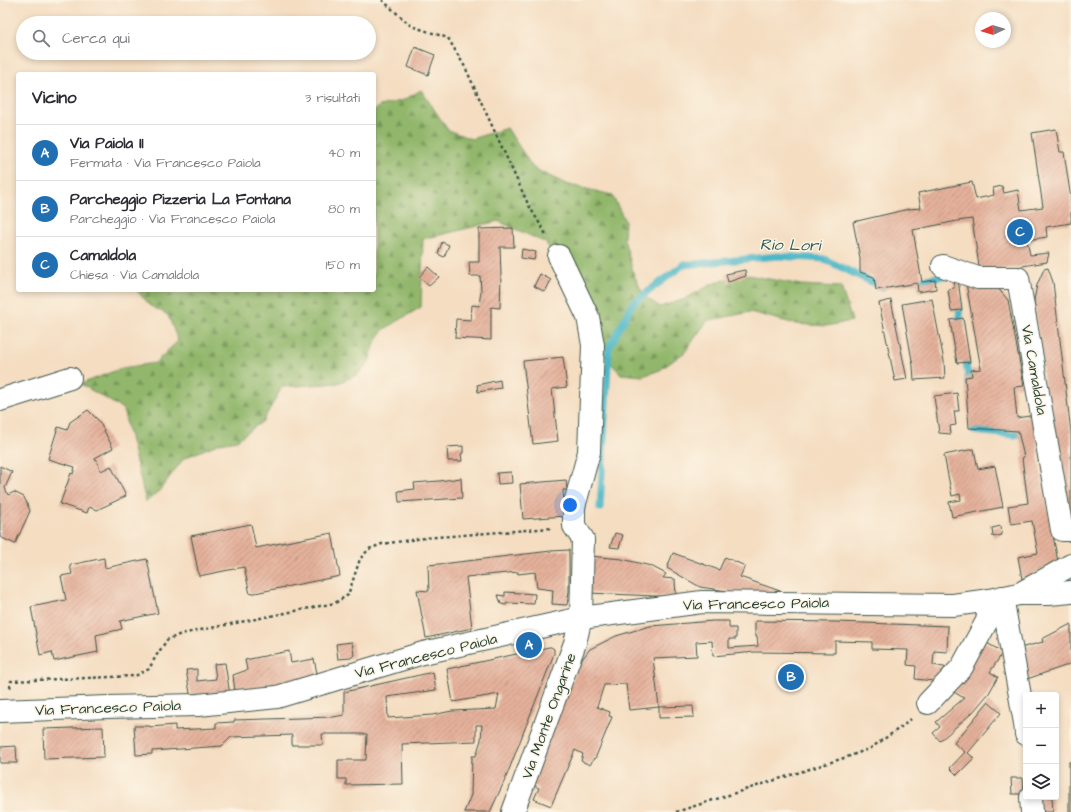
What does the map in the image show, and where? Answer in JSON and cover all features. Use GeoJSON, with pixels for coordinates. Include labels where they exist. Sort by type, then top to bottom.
{"type":"FeatureCollection","features":[{"type":"Feature","properties":{"kind":"street"},"geometry":{"type":"LineString","coordinates":[[559,256],[588,317],[592,345],[589,452],[574,507],[574,526]]}},
{"type":"Feature","properties":{"kind":"street","name":"Via Camaldola"},"geometry":{"type":"LineString","coordinates":[[942,266],[978,278],[1018,278],[1062,530],[1071,530]]}},
{"type":"Feature","properties":{"kind":"street"},"geometry":{"type":"LineString","coordinates":[[0,400],[70,378]]}},
{"type":"Feature","properties":{"kind":"street","name":"Via Monte Ongarine"},"geometry":{"type":"LineString","coordinates":[[513,812],[575,643],[581,618],[583,539],[574,526]]}},
{"type":"Feature","properties":{"kind":"street"},"geometry":{"type":"LineString","coordinates":[[928,703],[962,667],[986,621],[1004,597],[1071,565]]}},
{"type":"Feature","properties":{"kind":"street","name":"Via Francesco Paiola"},"geometry":{"type":"LineString","coordinates":[[5,711],[198,705],[277,697],[423,653],[581,618],[702,602],[954,604],[1004,597],[1071,592]]}},
{"type":"Feature","properties":{"kind":"street"},"geometry":{"type":"LineString","coordinates":[[1004,597],[1025,728]]}},
{"type":"Feature","properties":{"kind":"street"},"geometry":{"type":"LineString","coordinates":[[1031,800],[1032,812]]}},
{"type":"Feature","properties":{"kind":"path"},"geometry":{"type":"LineString","coordinates":[[382,0],[411,26],[448,38],[465,67],[528,204],[559,256]]}},
{"type":"Feature","properties":{"kind":"path"},"geometry":{"type":"LineString","coordinates":[[5,711],[10,681],[135,676],[149,669],[167,640],[182,634],[335,603],[348,595],[360,559],[369,550],[382,544],[425,538],[574,526]]}},
{"type":"Feature","properties":{"kind":"path"},"geometry":{"type":"LineString","coordinates":[[676,812],[872,748],[904,725],[928,703]]}},
{"type":"Feature","properties":{"kind":"green space"},"geometry":{"type":"Polygon","coordinates":[[[421,90],[448,130],[471,139],[507,128],[533,168],[566,184],[612,195],[625,221],[624,239],[634,275],[644,296],[660,307],[685,299],[712,284],[743,274],[801,285],[841,287],[852,321],[826,326],[796,324],[750,312],[707,321],[685,352],[660,370],[643,376],[621,374],[597,348],[598,326],[546,243],[498,221],[423,239],[421,307],[383,330],[375,343],[369,362],[357,375],[338,383],[282,387],[263,421],[237,440],[220,443],[184,458],[159,491],[146,502],[123,409],[81,384],[122,368],[155,363],[178,341],[168,315],[151,306],[138,292],[376,292],[376,109],[380,106],[404,100],[421,90]]]}},
{"type":"Feature","properties":{"kind":"building"},"geometry":{"type":"Polygon","coordinates":[[[415,47],[435,55],[428,75],[408,67],[415,47]]]}},
{"type":"Feature","properties":{"kind":"building"},"geometry":{"type":"Polygon","coordinates":[[[1056,129],[1060,152],[1064,152],[1071,199],[1071,223],[1046,227],[1047,237],[1027,240],[1030,255],[1049,253],[1047,262],[980,273],[972,219],[913,230],[922,282],[935,280],[936,289],[918,292],[917,283],[876,290],[874,277],[860,272],[860,258],[853,222],[909,209],[921,208],[918,193],[972,182],[976,199],[994,195],[993,188],[1002,186],[1004,193],[1018,190],[1021,210],[1043,207],[1032,133],[1056,129]]]}},
{"type":"Feature","properties":{"kind":"building"},"geometry":{"type":"Polygon","coordinates":[[[513,228],[514,247],[500,247],[500,308],[491,307],[491,340],[455,338],[456,319],[471,320],[472,305],[479,306],[481,290],[480,276],[470,276],[469,262],[479,262],[479,229],[513,228]]]}},
{"type":"Feature","properties":{"kind":"building"},"geometry":{"type":"Polygon","coordinates":[[[442,242],[449,245],[444,257],[438,254],[442,242]]]}},
{"type":"Feature","properties":{"kind":"building"},"geometry":{"type":"Polygon","coordinates":[[[522,249],[536,252],[534,260],[521,258],[522,249]]]}},
{"type":"Feature","properties":{"kind":"building"},"geometry":{"type":"Polygon","coordinates":[[[428,267],[439,277],[429,286],[419,277],[428,267]]]}},
{"type":"Feature","properties":{"kind":"building"},"geometry":{"type":"Polygon","coordinates":[[[1048,268],[1053,282],[1071,432],[1071,523],[1049,423],[1034,300],[1037,285],[1044,269],[1048,268]]]}},
{"type":"Feature","properties":{"kind":"building"},"geometry":{"type":"Polygon","coordinates":[[[745,270],[746,276],[728,282],[726,274],[745,270]]]}},
{"type":"Feature","properties":{"kind":"building"},"geometry":{"type":"Polygon","coordinates":[[[540,274],[551,280],[545,292],[534,286],[540,274]]]}},
{"type":"Feature","properties":{"kind":"building"},"geometry":{"type":"Polygon","coordinates":[[[958,279],[962,310],[951,311],[948,289],[954,288],[953,280],[958,279]]]}},
{"type":"Feature","properties":{"kind":"building"},"geometry":{"type":"Polygon","coordinates":[[[966,283],[995,285],[1008,300],[1024,386],[1014,387],[1017,418],[1035,415],[1038,455],[1058,562],[1041,569],[1032,576],[1022,579],[1018,557],[1038,553],[1032,521],[1011,524],[1008,506],[1028,503],[1022,458],[1024,457],[1018,431],[969,428],[965,377],[972,376],[971,370],[981,369],[966,283]]]}},
{"type":"Feature","properties":{"kind":"building"},"geometry":{"type":"Polygon","coordinates":[[[932,299],[944,361],[945,378],[914,380],[902,304],[932,299]]]}},
{"type":"Feature","properties":{"kind":"building"},"geometry":{"type":"Polygon","coordinates":[[[891,300],[907,379],[895,381],[879,303],[891,300]]]}},
{"type":"Feature","properties":{"kind":"building"},"geometry":{"type":"Polygon","coordinates":[[[963,318],[970,362],[957,363],[950,320],[963,318]]]}},
{"type":"Feature","properties":{"kind":"building"},"geometry":{"type":"Polygon","coordinates":[[[563,357],[567,387],[552,389],[558,441],[533,444],[523,361],[563,357]]]}},
{"type":"Feature","properties":{"kind":"building"},"geometry":{"type":"Polygon","coordinates":[[[500,380],[501,388],[478,392],[477,385],[500,380]]]}},
{"type":"Feature","properties":{"kind":"building"},"geometry":{"type":"Polygon","coordinates":[[[957,393],[959,411],[954,411],[956,425],[950,426],[951,434],[939,433],[934,396],[957,393]]]}},
{"type":"Feature","properties":{"kind":"building"},"geometry":{"type":"Polygon","coordinates":[[[88,410],[99,421],[113,448],[95,458],[101,471],[111,466],[126,496],[97,510],[89,507],[87,513],[60,504],[71,473],[73,474],[75,467],[48,459],[58,427],[67,430],[70,422],[88,410]]]}},
{"type":"Feature","properties":{"kind":"building"},"geometry":{"type":"Polygon","coordinates":[[[463,446],[463,453],[461,454],[462,461],[448,461],[447,447],[463,446]]]}},
{"type":"Feature","properties":{"kind":"building"},"geometry":{"type":"Polygon","coordinates":[[[974,449],[978,469],[995,466],[1003,507],[952,517],[949,502],[961,500],[960,494],[952,496],[944,455],[974,449]]]}},
{"type":"Feature","properties":{"kind":"building"},"geometry":{"type":"Polygon","coordinates":[[[0,466],[12,472],[5,488],[8,495],[14,492],[24,497],[30,511],[15,544],[0,537],[0,466]]]}},
{"type":"Feature","properties":{"kind":"building"},"geometry":{"type":"Polygon","coordinates":[[[511,472],[512,483],[498,484],[497,473],[511,472]]]}},
{"type":"Feature","properties":{"kind":"building"},"geometry":{"type":"Polygon","coordinates":[[[461,478],[462,498],[399,502],[398,491],[415,489],[414,483],[461,478]]]}},
{"type":"Feature","properties":{"kind":"building"},"geometry":{"type":"Polygon","coordinates":[[[566,480],[567,490],[563,490],[565,516],[523,519],[520,484],[566,480]]]}},
{"type":"Feature","properties":{"kind":"building"},"geometry":{"type":"Polygon","coordinates":[[[251,524],[256,548],[332,533],[340,576],[250,594],[244,567],[199,576],[191,536],[251,524]]]}},
{"type":"Feature","properties":{"kind":"building"},"geometry":{"type":"Polygon","coordinates":[[[1001,526],[1002,535],[993,537],[992,528],[1001,526]]]}},
{"type":"Feature","properties":{"kind":"building"},"geometry":{"type":"Polygon","coordinates":[[[615,533],[623,535],[619,548],[610,547],[615,533]]]}},
{"type":"Feature","properties":{"kind":"building"},"geometry":{"type":"Polygon","coordinates":[[[569,550],[569,591],[567,605],[552,604],[553,590],[537,588],[535,572],[518,574],[518,572],[466,577],[472,628],[426,638],[417,590],[429,591],[428,565],[569,550]]]}},
{"type":"Feature","properties":{"kind":"building"},"geometry":{"type":"Polygon","coordinates":[[[673,553],[719,570],[725,557],[745,566],[740,577],[780,591],[777,595],[734,592],[700,587],[667,568],[673,553]]]}},
{"type":"Feature","properties":{"kind":"building"},"geometry":{"type":"Polygon","coordinates":[[[589,556],[622,559],[651,566],[666,574],[663,578],[675,579],[676,597],[589,593],[589,556]]]}},
{"type":"Feature","properties":{"kind":"building"},"geometry":{"type":"Polygon","coordinates":[[[104,558],[105,568],[147,559],[158,613],[120,621],[122,629],[96,635],[98,652],[54,661],[52,652],[40,655],[31,607],[66,600],[61,576],[72,574],[70,565],[104,558]]]}},
{"type":"Feature","properties":{"kind":"building"},"geometry":{"type":"Polygon","coordinates":[[[505,592],[535,594],[534,604],[501,604],[498,595],[505,596],[505,592]]]}},
{"type":"Feature","properties":{"kind":"building"},"geometry":{"type":"Polygon","coordinates":[[[729,621],[729,628],[736,628],[736,639],[729,639],[729,648],[758,646],[757,636],[755,636],[755,621],[948,626],[947,652],[934,651],[933,665],[954,669],[943,682],[915,679],[916,666],[907,665],[908,650],[872,649],[872,642],[835,641],[835,653],[755,652],[713,656],[712,641],[696,642],[697,656],[653,658],[659,707],[629,710],[626,684],[604,685],[597,707],[610,712],[609,716],[612,717],[595,759],[594,758],[590,765],[581,761],[583,754],[575,750],[551,806],[534,799],[539,788],[528,783],[580,662],[590,649],[616,636],[650,626],[729,621]]]}},
{"type":"Feature","properties":{"kind":"building"},"geometry":{"type":"Polygon","coordinates":[[[1071,624],[1071,663],[1024,680],[1016,649],[1043,642],[1042,639],[1071,624]]]}},
{"type":"Feature","properties":{"kind":"building"},"geometry":{"type":"Polygon","coordinates":[[[983,641],[1003,652],[990,672],[998,677],[989,693],[973,712],[940,741],[933,733],[940,727],[936,722],[964,698],[952,691],[983,641]]]}},
{"type":"Feature","properties":{"kind":"building"},"geometry":{"type":"Polygon","coordinates":[[[352,642],[354,655],[351,658],[338,659],[336,644],[352,642]]]}},
{"type":"Feature","properties":{"kind":"building"},"geometry":{"type":"Polygon","coordinates":[[[549,647],[554,649],[554,654],[505,780],[490,812],[464,812],[471,795],[472,756],[476,756],[481,740],[482,725],[476,725],[476,741],[402,744],[403,784],[346,785],[346,779],[338,779],[338,760],[366,760],[367,734],[322,734],[323,745],[292,745],[292,735],[231,737],[222,746],[152,751],[152,754],[136,755],[134,726],[150,727],[175,725],[175,730],[216,728],[216,723],[234,722],[234,720],[333,717],[344,715],[344,692],[433,672],[436,690],[387,697],[388,718],[432,715],[452,711],[496,709],[499,694],[453,702],[447,669],[549,647]]]}},
{"type":"Feature","properties":{"kind":"building"},"geometry":{"type":"Polygon","coordinates":[[[289,651],[291,663],[314,659],[318,678],[235,692],[233,675],[247,670],[245,660],[289,651]]]}},
{"type":"Feature","properties":{"kind":"building"},"geometry":{"type":"Polygon","coordinates":[[[225,663],[230,695],[191,699],[186,670],[197,669],[197,681],[216,679],[214,664],[225,663]]]}},
{"type":"Feature","properties":{"kind":"building"},"geometry":{"type":"Polygon","coordinates":[[[988,702],[1001,713],[968,753],[974,758],[957,775],[950,768],[965,752],[954,743],[988,702]]]}},
{"type":"Feature","properties":{"kind":"building"},"geometry":{"type":"Polygon","coordinates":[[[693,706],[694,717],[659,718],[659,707],[693,706]]]}},
{"type":"Feature","properties":{"kind":"building"},"geometry":{"type":"Polygon","coordinates":[[[103,727],[104,757],[44,759],[43,729],[103,727]]]}},
{"type":"Feature","properties":{"kind":"building"},"geometry":{"type":"Polygon","coordinates":[[[16,746],[17,763],[0,763],[0,747],[16,746]]]}},
{"type":"Feature","properties":{"kind":"building"},"geometry":{"type":"Polygon","coordinates":[[[1069,762],[1071,762],[1071,812],[1069,812],[1069,762]]]}},
{"type":"Feature","properties":{"kind":"building"},"geometry":{"type":"Polygon","coordinates":[[[1011,778],[1023,778],[1023,794],[1012,794],[1011,778]]]}},
{"type":"Feature","properties":{"kind":"building"},"geometry":{"type":"Polygon","coordinates":[[[1038,800],[1052,800],[1053,812],[1039,812],[1038,800]]]}},
{"type":"Feature","properties":{"kind":"waterway","name":"Rio Lori"},"geometry":{"type":"LineString","coordinates":[[600,508],[609,348],[633,303],[683,265],[778,256],[824,259],[882,287],[884,286]]}},
{"type":"Feature","properties":{"kind":"waterway","name":"Rio Lori"},"geometry":{"type":"LineString","coordinates":[[914,281],[949,275]]}},
{"type":"Feature","properties":{"kind":"waterway","name":"Rio Lori"},"geometry":{"type":"LineString","coordinates":[[958,301],[961,327]]}},
{"type":"Feature","properties":{"kind":"waterway","name":"Rio Lori"},"geometry":{"type":"LineString","coordinates":[[965,353],[969,386]]}},
{"type":"Feature","properties":{"kind":"waterway","name":"Rio Lori"},"geometry":{"type":"LineString","coordinates":[[973,420],[974,431],[1014,435],[1026,432]]}},
{"type":"Feature","properties":{"kind":"place","name":"Camaldola"},"geometry":{"type":"Point","coordinates":[1020,232]}},
{"type":"Feature","properties":{"kind":"place","name":"Via Paiola II"},"geometry":{"type":"Point","coordinates":[529,645]}},
{"type":"Feature","properties":{"kind":"place","name":"Parcheggio Pizzeria La Fontana"},"geometry":{"type":"Point","coordinates":[791,677]}}]}
